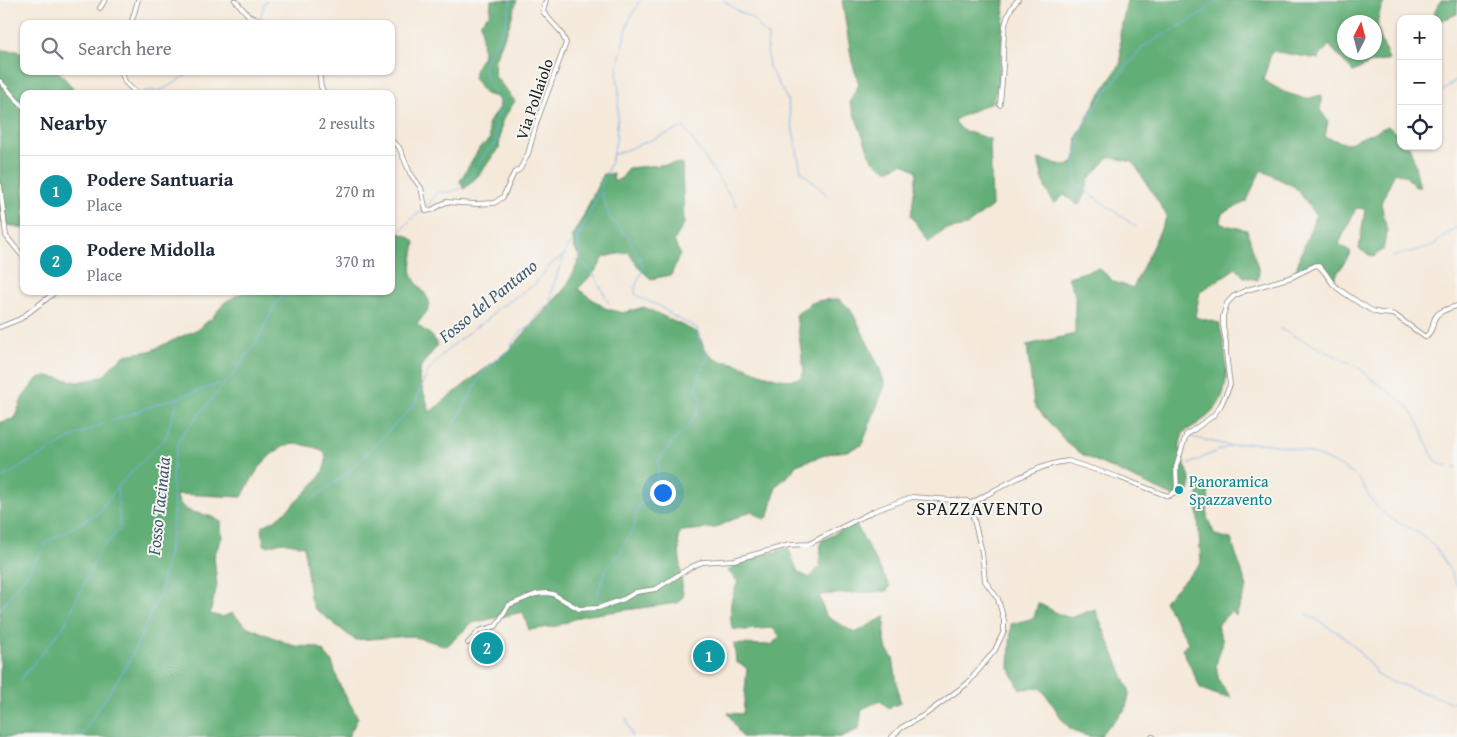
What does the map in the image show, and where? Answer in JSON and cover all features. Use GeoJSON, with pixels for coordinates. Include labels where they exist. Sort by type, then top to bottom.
{"type":"FeatureCollection","features":[{"type":"Feature","properties":{"kind":"street"},"geometry":{"type":"LineString","coordinates":[[100,8],[104,0]]}},
{"type":"Feature","properties":{"kind":"street"},"geometry":{"type":"LineString","coordinates":[[132,20],[138,0]]}},
{"type":"Feature","properties":{"kind":"street"},"geometry":{"type":"LineString","coordinates":[[235,0],[250,16],[262,20]]}},
{"type":"Feature","properties":{"kind":"street","name":"Via Pollaiolo"},"geometry":{"type":"LineString","coordinates":[[395,144],[399,147],[410,173],[421,188],[425,209],[432,210],[446,202],[494,203],[503,197],[514,174],[520,169],[528,154],[565,47],[564,37],[543,12],[546,0]]}},
{"type":"Feature","properties":{"kind":"street"},"geometry":{"type":"LineString","coordinates":[[1000,105],[1006,17],[1018,0]]}},
{"type":"Feature","properties":{"kind":"street"},"geometry":{"type":"LineString","coordinates":[[122,75],[125,82],[133,90]]}},
{"type":"Feature","properties":{"kind":"street"},"geometry":{"type":"LineString","coordinates":[[319,75],[322,90]]}},
{"type":"Feature","properties":{"kind":"street"},"geometry":{"type":"LineString","coordinates":[[0,81],[20,104]]}},
{"type":"Feature","properties":{"kind":"street"},"geometry":{"type":"LineString","coordinates":[[0,185],[6,236],[20,253]]}},
{"type":"Feature","properties":{"kind":"street"},"geometry":{"type":"LineString","coordinates":[[468,643],[479,631],[496,626],[509,606],[536,594],[553,594],[579,609],[598,608],[624,599],[636,592],[656,589],[703,562],[724,561],[789,545],[809,544],[874,511],[912,496],[969,503],[1033,472],[1060,462],[1068,461],[1110,474],[1165,495],[1174,494],[1177,490],[1178,461],[1186,435],[1213,416],[1228,393],[1230,385],[1223,316],[1227,303],[1234,296],[1247,290],[1292,277],[1316,265],[1320,266],[1331,283],[1339,290],[1375,312],[1395,315],[1426,337],[1430,334],[1434,318],[1439,312],[1457,306]]}},
{"type":"Feature","properties":{"kind":"street"},"geometry":{"type":"LineString","coordinates":[[0,327],[20,319],[52,295]]}},
{"type":"Feature","properties":{"kind":"street"},"geometry":{"type":"LineString","coordinates":[[892,737],[901,728],[926,714],[968,683],[995,650],[1004,631],[1004,620],[998,599],[985,581],[982,552],[969,503]]}},
{"type":"Feature","properties":{"kind":"green space"},"geometry":{"type":"Polygon","coordinates":[[[491,0],[517,0],[509,26],[495,59],[494,75],[515,101],[502,121],[499,148],[478,176],[464,189],[460,181],[480,147],[490,140],[488,124],[500,105],[497,97],[485,94],[473,77],[483,55],[481,22],[490,13],[491,0]]]}},
{"type":"Feature","properties":{"kind":"green space"},"geometry":{"type":"Polygon","coordinates":[[[842,0],[1005,0],[999,82],[992,102],[954,120],[962,130],[990,139],[992,206],[966,226],[945,230],[929,242],[911,216],[917,171],[903,163],[887,170],[872,160],[850,103],[859,84],[852,62],[842,0]]]}},
{"type":"Feature","properties":{"kind":"green space"},"geometry":{"type":"Polygon","coordinates":[[[1127,0],[1385,0],[1379,15],[1337,15],[1337,54],[1329,45],[1318,59],[1272,51],[1263,80],[1284,92],[1306,99],[1322,95],[1320,110],[1328,121],[1325,137],[1347,144],[1388,126],[1397,134],[1397,150],[1410,150],[1420,188],[1414,186],[1406,176],[1395,172],[1381,203],[1387,231],[1383,250],[1373,257],[1359,249],[1365,209],[1356,208],[1339,244],[1351,252],[1334,279],[1319,262],[1311,262],[1297,271],[1297,266],[1316,214],[1295,187],[1261,170],[1246,202],[1222,213],[1221,224],[1247,230],[1259,272],[1258,280],[1244,277],[1236,268],[1200,292],[1195,317],[1219,323],[1225,353],[1226,374],[1223,394],[1216,408],[1203,420],[1183,433],[1180,449],[1190,480],[1190,487],[1184,499],[1175,497],[1085,456],[1068,444],[1034,405],[1027,345],[1075,334],[1075,295],[1068,277],[1099,268],[1114,282],[1133,288],[1167,216],[1133,162],[1109,157],[1088,180],[1086,193],[1078,205],[1064,195],[1054,204],[1045,187],[1038,159],[1067,166],[1075,161],[1077,137],[1097,99],[1121,63],[1120,34],[1127,0]]]}},
{"type":"Feature","properties":{"kind":"green space"},"geometry":{"type":"Polygon","coordinates":[[[1441,0],[1457,0],[1457,14],[1442,20],[1442,15],[1433,15],[1441,0]]]}},
{"type":"Feature","properties":{"kind":"green space"},"geometry":{"type":"Polygon","coordinates":[[[1382,41],[1389,60],[1371,63],[1353,72],[1342,60],[1382,60],[1382,41]]]}},
{"type":"Feature","properties":{"kind":"green space"},"geometry":{"type":"Polygon","coordinates":[[[0,50],[20,52],[20,75],[61,75],[75,90],[20,90],[20,228],[0,223],[0,50]]]}},
{"type":"Feature","properties":{"kind":"green space"},"geometry":{"type":"Polygon","coordinates":[[[682,163],[684,224],[674,241],[680,254],[671,275],[651,279],[639,268],[628,252],[604,257],[598,268],[578,289],[605,308],[622,313],[644,307],[698,333],[705,349],[714,359],[733,363],[775,378],[792,380],[801,378],[804,371],[796,315],[815,302],[839,299],[850,309],[857,321],[880,369],[885,385],[862,445],[796,465],[791,473],[776,486],[769,516],[764,519],[751,511],[715,528],[682,531],[678,536],[683,597],[677,603],[582,616],[557,626],[529,630],[523,612],[472,623],[447,646],[411,636],[355,640],[314,608],[310,598],[304,546],[282,542],[268,546],[264,545],[262,526],[278,518],[314,484],[323,471],[325,464],[325,454],[318,449],[296,444],[286,446],[276,451],[260,467],[242,497],[176,494],[179,502],[189,511],[207,515],[221,522],[222,537],[214,556],[217,585],[210,614],[222,617],[232,613],[246,626],[294,646],[317,647],[323,651],[332,662],[339,684],[358,718],[348,737],[0,737],[0,422],[14,419],[23,397],[38,378],[47,376],[78,382],[95,379],[106,374],[125,355],[150,351],[198,329],[212,318],[225,302],[238,295],[395,295],[395,233],[398,233],[404,234],[415,242],[412,274],[430,304],[417,325],[431,335],[438,345],[421,366],[419,378],[430,412],[511,348],[563,290],[580,258],[575,249],[572,236],[603,174],[613,174],[614,182],[623,177],[628,168],[682,163]]]}},
{"type":"Feature","properties":{"kind":"green space"},"geometry":{"type":"Polygon","coordinates":[[[1199,486],[1209,487],[1207,517],[1215,535],[1231,539],[1247,587],[1236,616],[1231,611],[1217,626],[1223,641],[1216,665],[1219,681],[1231,697],[1220,696],[1201,689],[1182,649],[1188,642],[1164,601],[1201,563],[1197,505],[1199,486]]]}},
{"type":"Feature","properties":{"kind":"green space"},"geometry":{"type":"Polygon","coordinates":[[[855,523],[890,587],[887,591],[819,595],[826,616],[855,633],[886,616],[884,636],[887,650],[893,658],[900,703],[889,708],[880,701],[862,709],[859,729],[841,737],[742,737],[728,713],[743,714],[747,668],[736,662],[734,644],[771,645],[780,636],[772,628],[732,629],[731,604],[738,582],[728,571],[736,563],[788,548],[798,572],[810,578],[820,566],[821,541],[855,523]]]}},
{"type":"Feature","properties":{"kind":"green space"},"geometry":{"type":"Polygon","coordinates":[[[1038,603],[1071,618],[1095,609],[1130,692],[1125,710],[1102,733],[1101,737],[1077,733],[1070,728],[1040,688],[1020,689],[1009,668],[1011,624],[1034,618],[1038,603]]]}},
{"type":"Feature","properties":{"kind":"waterway"},"geometry":{"type":"LineString","coordinates":[[261,17],[267,0]]}},
{"type":"Feature","properties":{"kind":"waterway","name":"Fosso Tacinaia"},"geometry":{"type":"LineString","coordinates":[[395,235],[411,219],[427,207],[438,192],[460,189],[485,154],[497,142],[495,121],[504,105],[490,86],[484,73],[489,53],[505,26],[511,0]]}},
{"type":"Feature","properties":{"kind":"waterway","name":"Fosso del Pantano"},"geometry":{"type":"LineString","coordinates":[[311,500],[345,475],[415,404],[429,370],[446,351],[474,328],[486,321],[496,310],[535,284],[550,265],[565,254],[567,248],[575,240],[587,220],[610,164],[616,142],[619,93],[617,73],[629,20],[640,0]]}},
{"type":"Feature","properties":{"kind":"waterway"},"geometry":{"type":"LineString","coordinates":[[723,0],[739,12],[751,17],[768,37],[769,67],[787,99],[801,171],[827,195]]}},
{"type":"Feature","properties":{"kind":"waterway"},"geometry":{"type":"LineString","coordinates":[[1136,227],[1075,183],[1081,132],[1084,124],[1108,89],[1143,47],[1201,14],[1219,0]]}},
{"type":"Feature","properties":{"kind":"waterway"},"geometry":{"type":"LineString","coordinates":[[160,90],[186,75]]}},
{"type":"Feature","properties":{"kind":"waterway"},"geometry":{"type":"LineString","coordinates":[[1442,92],[1457,79]]}},
{"type":"Feature","properties":{"kind":"waterway"},"geometry":{"type":"LineString","coordinates":[[613,155],[684,127],[737,206]]}},
{"type":"Feature","properties":{"kind":"waterway"},"geometry":{"type":"LineString","coordinates":[[597,595],[606,569],[619,555],[634,526],[638,507],[653,491],[658,474],[659,460],[697,414],[701,401],[697,388],[700,369],[708,358],[699,339],[697,328],[635,294],[635,287],[643,269],[642,262],[627,236],[610,218],[600,190]]}},
{"type":"Feature","properties":{"kind":"waterway"},"geometry":{"type":"LineString","coordinates":[[1392,257],[1432,246],[1457,227]]}},
{"type":"Feature","properties":{"kind":"waterway"},"geometry":{"type":"LineString","coordinates":[[582,229],[578,244],[580,260],[593,273],[609,303]]}},
{"type":"Feature","properties":{"kind":"waterway"},"geometry":{"type":"LineString","coordinates":[[454,424],[483,372],[511,348],[513,341],[521,332],[531,326],[537,314],[551,300],[552,289],[564,255]]}},
{"type":"Feature","properties":{"kind":"waterway","name":"Fosso Tacinaia"},"geometry":{"type":"LineString","coordinates":[[80,737],[130,660],[160,593],[171,541],[174,506],[172,482],[174,459],[180,437],[239,367],[261,334],[273,308],[282,295]]}},
{"type":"Feature","properties":{"kind":"waterway"},"geometry":{"type":"LineString","coordinates":[[1280,329],[1358,367],[1409,408],[1420,425],[1432,455],[1438,463],[1457,467]]}},
{"type":"Feature","properties":{"kind":"waterway"},"geometry":{"type":"LineString","coordinates":[[0,479],[76,435],[155,405],[223,383]]}},
{"type":"Feature","properties":{"kind":"waterway"},"geometry":{"type":"LineString","coordinates":[[0,609],[27,574],[48,541],[98,513],[117,487],[166,437],[178,398]]}},
{"type":"Feature","properties":{"kind":"waterway"},"geometry":{"type":"LineString","coordinates":[[1188,436],[1230,446]]}},
{"type":"Feature","properties":{"kind":"waterway"},"geometry":{"type":"LineString","coordinates":[[1189,464],[1231,446],[1260,443],[1295,449],[1328,460],[1354,475],[1373,502],[1385,514],[1424,537],[1446,563],[1457,586]]}},
{"type":"Feature","properties":{"kind":"waterway"},"geometry":{"type":"LineString","coordinates":[[21,679],[64,626],[98,554],[120,528],[117,488]]}},
{"type":"Feature","properties":{"kind":"waterway"},"geometry":{"type":"LineString","coordinates":[[1307,614],[1342,635],[1381,678],[1457,704]]}},
{"type":"Feature","properties":{"kind":"waterway"},"geometry":{"type":"LineString","coordinates":[[626,718],[632,737]]}},
{"type":"Feature","properties":{"kind":"place","name":"Panoramica Spazzavento"},"geometry":{"type":"Point","coordinates":[1179,490]}},
{"type":"Feature","properties":{"kind":"place","name":"Podere Midolla"},"geometry":{"type":"Point","coordinates":[487,648]}},
{"type":"Feature","properties":{"kind":"place","name":"Podere Santuaria"},"geometry":{"type":"Point","coordinates":[709,656]}},
{"type":"Feature","properties":{"kind":"district","name":"SPAZZAVENTO"},"geometry":{"type":"Point","coordinates":[980,508]}}]}
